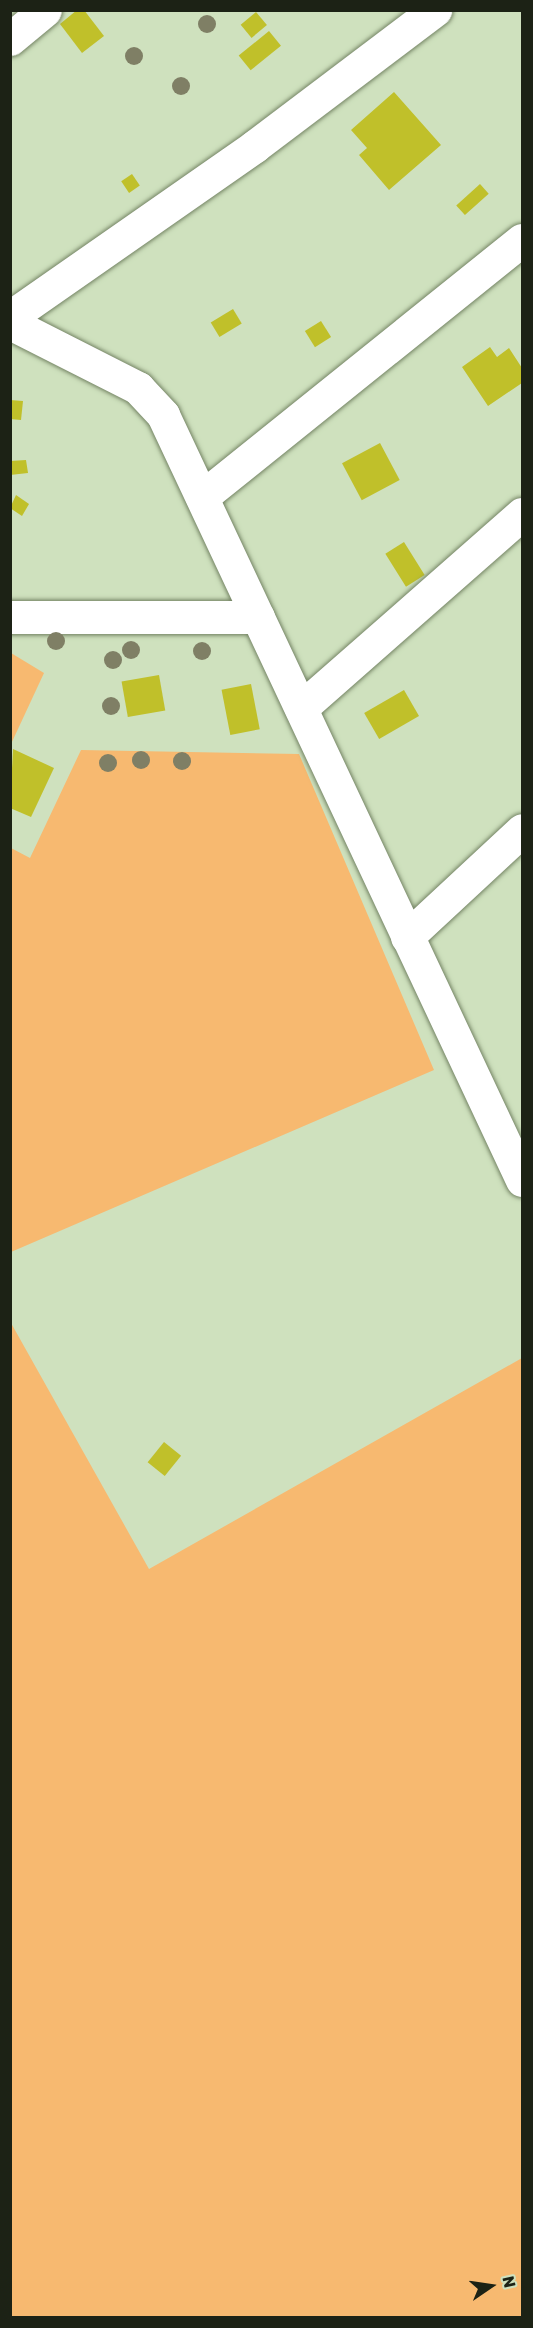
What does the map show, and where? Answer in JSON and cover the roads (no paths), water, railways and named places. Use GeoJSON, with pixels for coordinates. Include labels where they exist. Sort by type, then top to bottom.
{"type":"FeatureCollection","features":[{"type":"Feature","properties":{"kind":"street"},"geometry":{"type":"LineString","coordinates":[[10,39],[45,10]]}},
{"type":"Feature","properties":{"kind":"street"},"geometry":{"type":"LineString","coordinates":[[10,317],[255,146],[435,10]]}},
{"type":"Feature","properties":{"kind":"street"},"geometry":{"type":"LineString","coordinates":[[202,497],[522,240]]}},
{"type":"Feature","properties":{"kind":"street"},"geometry":{"type":"LineString","coordinates":[[10,323],[138,388],[163,415],[407,937],[513,1138],[522,1180]]}},
{"type":"Feature","properties":{"kind":"street"},"geometry":{"type":"LineString","coordinates":[[301,708],[522,514]]}},
{"type":"Feature","properties":{"kind":"street"},"geometry":{"type":"LineString","coordinates":[[10,617],[258,617]]}},
{"type":"Feature","properties":{"kind":"street"},"geometry":{"type":"LineString","coordinates":[[407,937],[522,830]]}}]}
